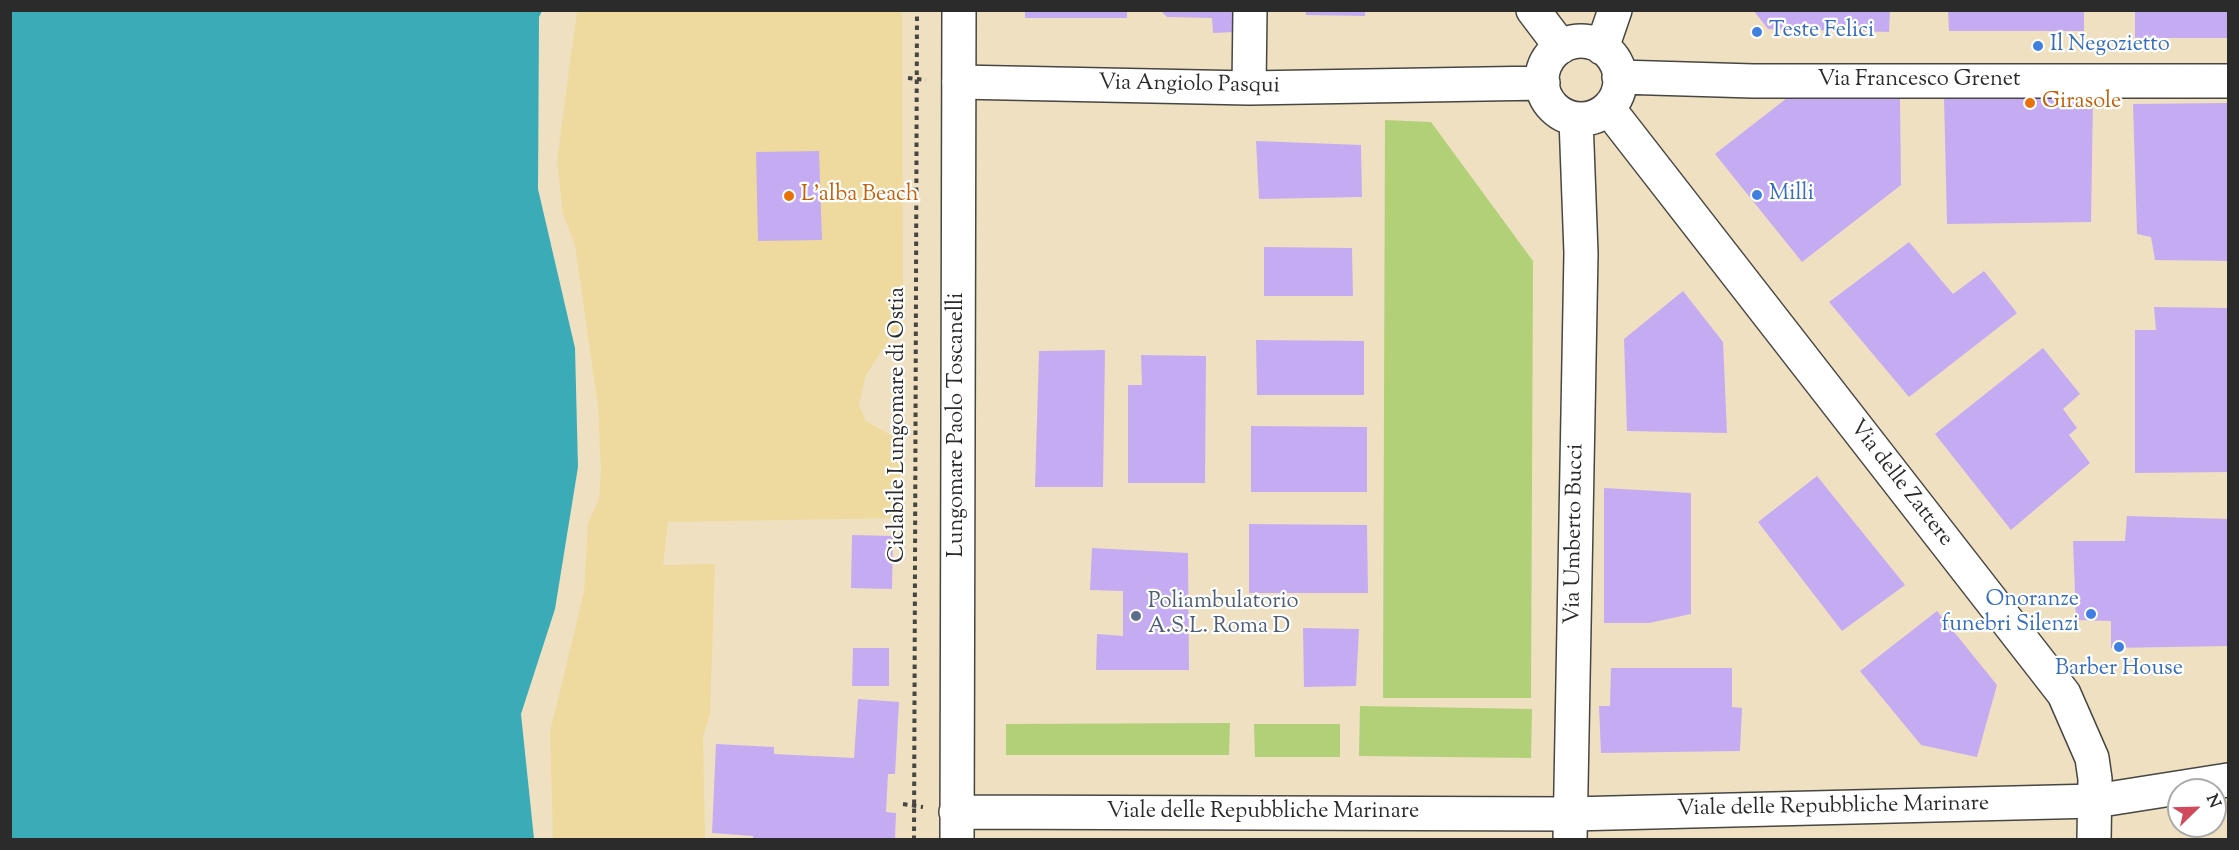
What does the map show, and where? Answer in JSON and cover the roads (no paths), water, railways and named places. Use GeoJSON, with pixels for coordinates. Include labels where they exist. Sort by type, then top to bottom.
{"type":"FeatureCollection","features":[{"type":"Feature","properties":{"kind":"street","name":"Lungomare Paolo Toscanelli"},"geometry":{"type":"LineString","coordinates":[[956,826],[959,10]]}},
{"type":"Feature","properties":{"kind":"street"},"geometry":{"type":"LineString","coordinates":[[1249,88],[1250,10]]}},
{"type":"Feature","properties":{"kind":"street"},"geometry":{"type":"LineString","coordinates":[[1533,10],[1561,47]]}},
{"type":"Feature","properties":{"kind":"street"},"geometry":{"type":"LineString","coordinates":[[1602,48],[1615,10]]}},
{"type":"Feature","properties":{"kind":"street"},"geometry":{"type":"LineString","coordinates":[[1578,41],[1595,44],[1602,48],[1614,60],[1619,77],[1617,94],[1608,108],[1593,117],[1576,118],[1560,112],[1554,107],[1543,83],[1545,66],[1561,47],[1578,41]]}},
{"type":"Feature","properties":{"kind":"street","name":"Via Francesco Grenet"},"geometry":{"type":"LineString","coordinates":[[1619,77],[1753,81],[2229,81]]}},
{"type":"Feature","properties":{"kind":"street","name":"Via Angiolo Pasqui"},"geometry":{"type":"LineString","coordinates":[[959,82],[1249,88],[1543,83]]}},
{"type":"Feature","properties":{"kind":"street","name":"Via delle Zattere"},"geometry":{"type":"LineString","coordinates":[[1608,108],[2064,694],[2092,758],[2095,801]]}},
{"type":"Feature","properties":{"kind":"street","name":"Via Umberto Bucci"},"geometry":{"type":"LineString","coordinates":[[1570,827],[1581,253],[1576,118]]}},
{"type":"Feature","properties":{"kind":"street","name":"Viale delle Repubbliche Marinare"},"geometry":{"type":"LineString","coordinates":[[956,826],[1570,827],[2095,801],[2229,780]]}},
{"type":"Feature","properties":{"kind":"street"},"geometry":{"type":"LineString","coordinates":[[2094,840],[2095,801]]}},
{"type":"Feature","properties":{"kind":"water"},"geometry":{"type":"Polygon","coordinates":[[[10,11],[542,11],[539,17],[538,189],[575,348],[578,467],[555,609],[521,714],[534,839],[11,839],[10,11]]]}},
{"type":"Feature","properties":{"kind":"place","name":"Teste Felici"},"geometry":{"type":"Point","coordinates":[1757,32]}},
{"type":"Feature","properties":{"kind":"place","name":"Il Negozietto"},"geometry":{"type":"Point","coordinates":[2038,46]}},
{"type":"Feature","properties":{"kind":"place","name":"Girasole"},"geometry":{"type":"Point","coordinates":[2030,103]}},
{"type":"Feature","properties":{"kind":"place","name":"Milli"},"geometry":{"type":"Point","coordinates":[1757,195]}},
{"type":"Feature","properties":{"kind":"place","name":"L'alba Beach"},"geometry":{"type":"Point","coordinates":[789,196]}},
{"type":"Feature","properties":{"kind":"place","name":"Onoranze funebri Silenzi"},"geometry":{"type":"Point","coordinates":[2091,614]}},
{"type":"Feature","properties":{"kind":"place","name":"Poliambulatorio A.S.L. Roma D"},"geometry":{"type":"Point","coordinates":[1136,616]}},
{"type":"Feature","properties":{"kind":"place","name":"Barber House"},"geometry":{"type":"Point","coordinates":[2119,647]}}]}
